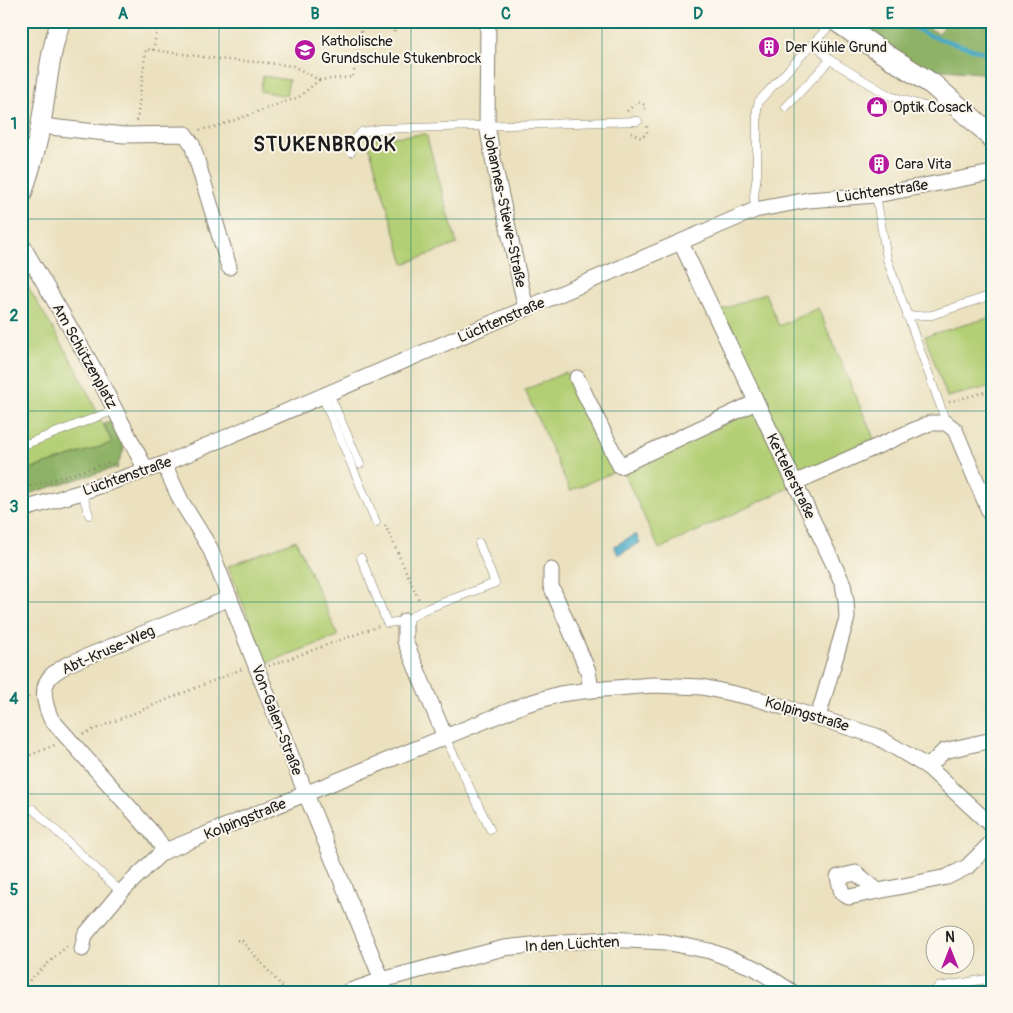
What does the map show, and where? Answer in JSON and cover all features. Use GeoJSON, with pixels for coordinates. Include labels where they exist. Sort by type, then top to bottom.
{"type":"FeatureCollection","features":[{"type":"Feature","properties":{"kind":"main road"},"geometry":{"type":"LineString","coordinates":[[839,22],[932,84],[992,138]]}},
{"type":"Feature","properties":{"kind":"street"},"geometry":{"type":"LineString","coordinates":[[21,197],[32,164],[41,126],[55,37],[62,21]]}},
{"type":"Feature","properties":{"kind":"street","name":"Johannes-Stiewe-Straße"},"geometry":{"type":"LineString","coordinates":[[488,21],[487,125],[526,309]]}},
{"type":"Feature","properties":{"kind":"street"},"geometry":{"type":"LineString","coordinates":[[41,126],[124,135],[185,134],[192,144],[229,267]]}},
{"type":"Feature","properties":{"kind":"street","name":"Lüchtenstraße"},"geometry":{"type":"LineString","coordinates":[[21,510],[82,492],[164,464],[755,210],[808,200],[876,195],[992,173]]}},
{"type":"Feature","properties":{"kind":"street","name":"Am Schützenplatz"},"geometry":{"type":"LineString","coordinates":[[21,243],[94,369],[146,470]]}},
{"type":"Feature","properties":{"kind":"street","name":"Kettelerstraße"},"geometry":{"type":"LineString","coordinates":[[680,243],[843,584],[847,618],[818,717]]}},
{"type":"Feature","properties":{"kind":"street"},"geometry":{"type":"LineString","coordinates":[[578,378],[620,466],[756,402]]}},
{"type":"Feature","properties":{"kind":"street"},"geometry":{"type":"LineString","coordinates":[[794,483],[930,423],[946,423],[956,430],[992,518]]}},
{"type":"Feature","properties":{"kind":"street","name":"Von-Galen-Straße"},"geometry":{"type":"LineString","coordinates":[[164,464],[181,501],[210,548],[306,794],[384,986]]}},
{"type":"Feature","properties":{"kind":"street"},"geometry":{"type":"LineString","coordinates":[[551,570],[551,586],[588,671],[591,690]]}},
{"type":"Feature","properties":{"kind":"street","name":"Abt-Kruse-Weg"},"geometry":{"type":"LineString","coordinates":[[165,851],[156,836],[51,719],[44,697],[45,688],[51,675],[66,665],[230,598]]}},
{"type":"Feature","properties":{"kind":"street"},"geometry":{"type":"LineString","coordinates":[[405,621],[405,641],[445,737]]}},
{"type":"Feature","properties":{"kind":"street","name":"Kolpingstraße"},"geometry":{"type":"LineString","coordinates":[[82,948],[85,935],[121,892],[165,851],[526,704],[560,694],[653,685],[702,687],[758,699],[818,717],[876,736],[928,767],[992,826]]}},
{"type":"Feature","properties":{"kind":"street"},"geometry":{"type":"LineString","coordinates":[[928,767],[944,751],[992,740]]}},
{"type":"Feature","properties":{"kind":"street"},"geometry":{"type":"LineString","coordinates":[[878,891],[947,877],[967,867],[992,842]]}},
{"type":"Feature","properties":{"kind":"street","name":"In den Lüchten"},"geometry":{"type":"LineString","coordinates":[[347,992],[384,986],[457,960],[504,948],[609,939],[665,942],[710,950],[755,968],[792,992]]}},
{"type":"Feature","properties":{"kind":"lane"},"geometry":{"type":"LineString","coordinates":[[755,210],[757,109],[759,101],[815,43],[839,22]]}},
{"type":"Feature","properties":{"kind":"lane"},"geometry":{"type":"LineString","coordinates":[[815,43],[830,60],[890,96],[935,109],[947,96]]}},
{"type":"Feature","properties":{"kind":"lane"},"geometry":{"type":"LineString","coordinates":[[786,106],[830,60]]}},
{"type":"Feature","properties":{"kind":"lane"},"geometry":{"type":"LineString","coordinates":[[350,152],[353,140],[362,132],[380,129],[638,121]]}},
{"type":"Feature","properties":{"kind":"lane"},"geometry":{"type":"LineString","coordinates":[[876,195],[887,259],[946,423]]}},
{"type":"Feature","properties":{"kind":"lane"},"geometry":{"type":"LineString","coordinates":[[21,276],[32,260]]}},
{"type":"Feature","properties":{"kind":"lane"},"geometry":{"type":"LineString","coordinates":[[907,316],[932,315],[992,295]]}},
{"type":"Feature","properties":{"kind":"lane"},"geometry":{"type":"LineString","coordinates":[[326,395],[360,464]]}},
{"type":"Feature","properties":{"kind":"lane"},"geometry":{"type":"LineString","coordinates":[[326,395],[376,522]]}},
{"type":"Feature","properties":{"kind":"lane"},"geometry":{"type":"LineString","coordinates":[[21,446],[115,410]]}},
{"type":"Feature","properties":{"kind":"lane"},"geometry":{"type":"LineString","coordinates":[[82,492],[90,515]]}},
{"type":"Feature","properties":{"kind":"lane"},"geometry":{"type":"LineString","coordinates":[[361,558],[388,623],[405,621],[423,610],[495,582],[479,543]]}},
{"type":"Feature","properties":{"kind":"lane"},"geometry":{"type":"LineString","coordinates":[[445,737],[490,829]]}},
{"type":"Feature","properties":{"kind":"lane"},"geometry":{"type":"LineString","coordinates":[[33,810],[121,892]]}},
{"type":"Feature","properties":{"kind":"lane"},"geometry":{"type":"LineString","coordinates":[[934,992],[938,988],[987,979],[990,992]]}},
{"type":"Feature","properties":{"kind":"path"},"geometry":{"type":"LineString","coordinates":[[153,50],[159,21]]}},
{"type":"Feature","properties":{"kind":"path"},"geometry":{"type":"LineString","coordinates":[[136,135],[146,49],[227,60],[293,66],[319,80],[353,77],[363,21]]}},
{"type":"Feature","properties":{"kind":"path"},"geometry":{"type":"LineString","coordinates":[[394,32],[396,21]]}},
{"type":"Feature","properties":{"kind":"path"},"geometry":{"type":"LineString","coordinates":[[185,134],[215,126],[299,97],[319,80]]}},
{"type":"Feature","properties":{"kind":"path"},"geometry":{"type":"LineString","coordinates":[[626,111],[638,102]]}},
{"type":"Feature","properties":{"kind":"path"},"geometry":{"type":"LineString","coordinates":[[940,404],[992,390]]}},
{"type":"Feature","properties":{"kind":"path"},"geometry":{"type":"LineString","coordinates":[[21,489],[109,463],[114,463],[118,468],[122,469]]}},
{"type":"Feature","properties":{"kind":"path"},"geometry":{"type":"LineString","coordinates":[[385,524],[423,610]]}},
{"type":"Feature","properties":{"kind":"path"},"geometry":{"type":"LineString","coordinates":[[21,759],[257,667],[388,623]]}},
{"type":"Feature","properties":{"kind":"path"},"geometry":{"type":"LineString","coordinates":[[237,940],[242,941],[287,992]]}},
{"type":"Feature","properties":{"kind":"path"},"geometry":{"type":"LineString","coordinates":[[21,986],[68,945],[82,948]]}},
{"type":"Feature","properties":{"kind":"green space"},"geometry":{"type":"Polygon","coordinates":[[[858,21],[916,21],[939,34],[946,21],[992,21],[992,74],[922,68],[855,29],[858,21]]]}},
{"type":"Feature","properties":{"kind":"green space"},"geometry":{"type":"Polygon","coordinates":[[[263,76],[289,80],[286,96],[260,91],[263,76]]]}},
{"type":"Feature","properties":{"kind":"green space"},"geometry":{"type":"Polygon","coordinates":[[[426,134],[457,244],[404,264],[367,139],[426,134]]]}},
{"type":"Feature","properties":{"kind":"green space"},"geometry":{"type":"Polygon","coordinates":[[[21,275],[75,366],[112,443],[21,472],[21,275]]]}},
{"type":"Feature","properties":{"kind":"green space"},"geometry":{"type":"Polygon","coordinates":[[[765,293],[779,326],[818,308],[875,441],[798,474],[722,310],[765,293]]]}},
{"type":"Feature","properties":{"kind":"green space"},"geometry":{"type":"Polygon","coordinates":[[[992,317],[992,386],[947,397],[925,336],[992,317]]]}},
{"type":"Feature","properties":{"kind":"green space"},"geometry":{"type":"Polygon","coordinates":[[[566,372],[616,471],[570,491],[525,390],[566,372]]]}},
{"type":"Feature","properties":{"kind":"green space"},"geometry":{"type":"Polygon","coordinates":[[[754,410],[791,487],[659,549],[624,473],[754,410]]]}},
{"type":"Feature","properties":{"kind":"green space"},"geometry":{"type":"Polygon","coordinates":[[[110,421],[124,449],[117,467],[21,496],[21,472],[112,443],[104,423],[110,421]]]}},
{"type":"Feature","properties":{"kind":"green space"},"geometry":{"type":"Polygon","coordinates":[[[296,540],[338,636],[266,663],[228,566],[296,540]]]}},
{"type":"Feature","properties":{"kind":"water"},"geometry":{"type":"Polygon","coordinates":[[[636,534],[640,543],[618,555],[614,546],[636,534]]]}},
{"type":"Feature","properties":{"kind":"waterway"},"geometry":{"type":"LineString","coordinates":[[900,21],[928,35],[992,55]]}},
{"type":"Feature","properties":{"kind":"place","name":"Der Kühle Grund"},"geometry":{"type":"Point","coordinates":[769,47]}},
{"type":"Feature","properties":{"kind":"place","name":"Katholische Grundschule Stukenbrock"},"geometry":{"type":"Point","coordinates":[305,50]}},
{"type":"Feature","properties":{"kind":"place","name":"Optik Cosack"},"geometry":{"type":"Point","coordinates":[877,107]}},
{"type":"Feature","properties":{"kind":"place","name":"Cara Vita"},"geometry":{"type":"Point","coordinates":[879,164]}},
{"type":"Feature","properties":{"kind":"district","name":"STUKENBROCK"},"geometry":{"type":"Point","coordinates":[325,144]}}]}
